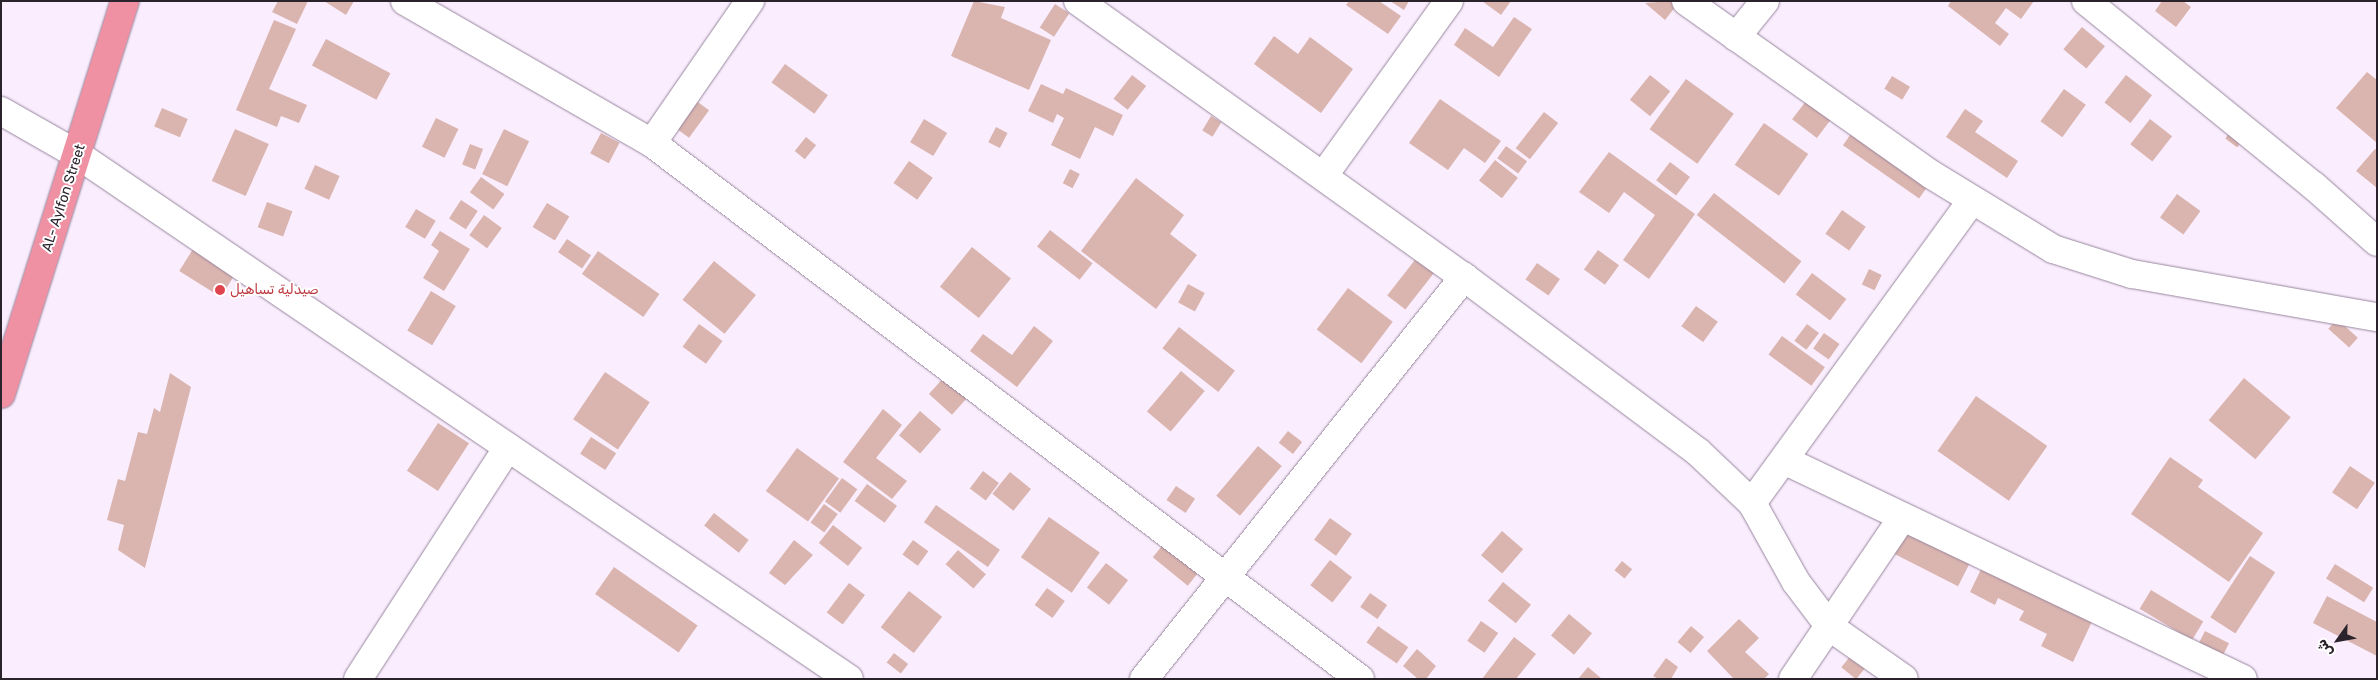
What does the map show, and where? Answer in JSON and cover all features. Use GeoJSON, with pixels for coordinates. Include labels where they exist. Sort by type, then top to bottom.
{"type":"FeatureCollection","features":[{"type":"Feature","properties":{"kind":"highway","name":"AL- Aylfon Street"},"geometry":{"type":"LineString","coordinates":[[1,394],[78,155],[125,1]]}},
{"type":"Feature","properties":{"kind":"street"},"geometry":{"type":"LineString","coordinates":[[405,1],[652,143],[1360,679]]}},
{"type":"Feature","properties":{"kind":"street"},"geometry":{"type":"LineString","coordinates":[[652,143],[750,1]]}},
{"type":"Feature","properties":{"kind":"street"},"geometry":{"type":"LineString","coordinates":[[1078,1],[1464,277],[1698,452],[1752,503],[1796,582],[1830,627],[1904,679]]}},
{"type":"Feature","properties":{"kind":"street"},"geometry":{"type":"LineString","coordinates":[[1324,176],[1449,1]]}},
{"type":"Feature","properties":{"kind":"street"},"geometry":{"type":"LineString","coordinates":[[1686,1],[1971,202],[2053,249],[2105,268],[2377,316]]}},
{"type":"Feature","properties":{"kind":"street"},"geometry":{"type":"LineString","coordinates":[[1736,37],[1765,1]]}},
{"type":"Feature","properties":{"kind":"street"},"geometry":{"type":"LineString","coordinates":[[2086,1],[2314,186],[2377,242]]}},
{"type":"Feature","properties":{"kind":"street"},"geometry":{"type":"LineString","coordinates":[[1,111],[78,155],[849,679]]}},
{"type":"Feature","properties":{"kind":"street"},"geometry":{"type":"LineString","coordinates":[[1752,503],[1786,461],[1971,202]]}},
{"type":"Feature","properties":{"kind":"street"},"geometry":{"type":"LineString","coordinates":[[1144,679],[1227,579],[1464,277]]}},
{"type":"Feature","properties":{"kind":"street"},"geometry":{"type":"LineString","coordinates":[[358,679],[508,447]]}},
{"type":"Feature","properties":{"kind":"street"},"geometry":{"type":"LineString","coordinates":[[1786,461],[1902,518],[2243,679]]}},
{"type":"Feature","properties":{"kind":"street"},"geometry":{"type":"LineString","coordinates":[[1793,679],[1902,518]]}},
{"type":"Feature","properties":{"kind":"building"},"geometry":{"type":"Polygon","coordinates":[[[278,1],[308,1],[297,24],[272,12],[278,1]]]}},
{"type":"Feature","properties":{"kind":"building"},"geometry":{"type":"Polygon","coordinates":[[[324,1],[354,1],[346,15],[324,1]]]}},
{"type":"Feature","properties":{"kind":"building"},"geometry":{"type":"Polygon","coordinates":[[[974,1],[1005,7],[1001,18],[1051,40],[1029,90],[951,56],[974,1]]]}},
{"type":"Feature","properties":{"kind":"building"},"geometry":{"type":"Polygon","coordinates":[[[1349,1],[1379,1],[1401,16],[1388,34],[1346,5],[1349,1]]]}},
{"type":"Feature","properties":{"kind":"building"},"geometry":{"type":"Polygon","coordinates":[[[1390,1],[1409,1],[1404,10],[1390,1]]]}},
{"type":"Feature","properties":{"kind":"building"},"geometry":{"type":"Polygon","coordinates":[[[1482,1],[1511,1],[1501,15],[1482,1]]]}},
{"type":"Feature","properties":{"kind":"building"},"geometry":{"type":"Polygon","coordinates":[[[1670,1],[1676,6],[1665,20],[1645,3],[1670,1]]]}},
{"type":"Feature","properties":{"kind":"building"},"geometry":{"type":"Polygon","coordinates":[[[1951,1],[2034,1],[2021,19],[2006,8],[1995,23],[2009,34],[2000,46],[1948,6],[1951,1]]]}},
{"type":"Feature","properties":{"kind":"building"},"geometry":{"type":"Polygon","coordinates":[[[2162,1],[2183,1],[2191,7],[2176,27],[2155,11],[2162,1]]]}},
{"type":"Feature","properties":{"kind":"building"},"geometry":{"type":"Polygon","coordinates":[[[1055,4],[1069,13],[1054,37],[1040,27],[1055,4]]]}},
{"type":"Feature","properties":{"kind":"building"},"geometry":{"type":"Polygon","coordinates":[[[1514,17],[1532,29],[1499,77],[1454,45],[1465,28],[1493,47],[1514,17]]]}},
{"type":"Feature","properties":{"kind":"building"},"geometry":{"type":"Polygon","coordinates":[[[274,20],[296,29],[269,89],[307,105],[299,123],[281,116],[277,127],[236,110],[274,20]]]}},
{"type":"Feature","properties":{"kind":"building"},"geometry":{"type":"Polygon","coordinates":[[[2082,27],[2105,46],[2086,68],[2063,49],[2082,27]]]}},
{"type":"Feature","properties":{"kind":"building"},"geometry":{"type":"Polygon","coordinates":[[[1274,36],[1298,54],[1310,37],[1353,69],[1321,113],[1254,64],[1274,36]]]}},
{"type":"Feature","properties":{"kind":"building"},"geometry":{"type":"Polygon","coordinates":[[[326,39],[390,73],[376,100],[312,65],[326,39]]]}},
{"type":"Feature","properties":{"kind":"building"},"geometry":{"type":"Polygon","coordinates":[[[785,64],[828,95],[814,114],[771,83],[785,64]]]}},
{"type":"Feature","properties":{"kind":"building"},"geometry":{"type":"Polygon","coordinates":[[[2367,72],[2377,80],[2377,143],[2336,108],[2367,72]]]}},
{"type":"Feature","properties":{"kind":"building"},"geometry":{"type":"Polygon","coordinates":[[[1132,75],[1146,86],[1128,110],[1114,99],[1132,75]]]}},
{"type":"Feature","properties":{"kind":"building"},"geometry":{"type":"Polygon","coordinates":[[[1650,75],[1670,91],[1650,116],[1630,100],[1650,75]]]}},
{"type":"Feature","properties":{"kind":"building"},"geometry":{"type":"Polygon","coordinates":[[[2126,75],[2152,95],[2130,123],[2104,103],[2126,75]]]}},
{"type":"Feature","properties":{"kind":"building"},"geometry":{"type":"Polygon","coordinates":[[[1892,76],[1910,87],[1902,100],[1884,89],[1892,76]]]}},
{"type":"Feature","properties":{"kind":"building"},"geometry":{"type":"Polygon","coordinates":[[[1686,79],[1734,114],[1697,164],[1650,129],[1686,79]]]}},
{"type":"Feature","properties":{"kind":"building"},"geometry":{"type":"Polygon","coordinates":[[[1041,84],[1063,94],[1066,88],[1123,115],[1113,136],[1095,127],[1080,159],[1051,145],[1064,118],[1057,114],[1053,123],[1028,111],[1041,84]]]}},
{"type":"Feature","properties":{"kind":"building"},"geometry":{"type":"Polygon","coordinates":[[[2064,89],[2086,105],[2062,137],[2040,121],[2064,89]]]}},
{"type":"Feature","properties":{"kind":"building"},"geometry":{"type":"Polygon","coordinates":[[[688,95],[709,110],[689,138],[668,123],[688,95]]]}},
{"type":"Feature","properties":{"kind":"building"},"geometry":{"type":"Polygon","coordinates":[[[1809,97],[1834,116],[1817,138],[1792,119],[1809,97]]]}},
{"type":"Feature","properties":{"kind":"building"},"geometry":{"type":"Polygon","coordinates":[[[1440,99],[1501,141],[1485,163],[1464,148],[1448,170],[1409,143],[1440,99]]]}},
{"type":"Feature","properties":{"kind":"building"},"geometry":{"type":"Polygon","coordinates":[[[162,108],[188,119],[180,137],[154,126],[162,108]]]}},
{"type":"Feature","properties":{"kind":"building"},"geometry":{"type":"Polygon","coordinates":[[[1965,109],[1983,121],[1975,132],[2018,161],[2007,178],[1946,137],[1965,109]]]}},
{"type":"Feature","properties":{"kind":"building"},"geometry":{"type":"Polygon","coordinates":[[[1544,112],[1558,123],[1530,159],[1516,148],[1544,112]]]}},
{"type":"Feature","properties":{"kind":"building"},"geometry":{"type":"Polygon","coordinates":[[[1211,116],[1221,122],[1213,137],[1202,131],[1211,116]]]}},
{"type":"Feature","properties":{"kind":"building"},"geometry":{"type":"Polygon","coordinates":[[[436,118],[458,129],[444,158],[422,147],[436,118]]]}},
{"type":"Feature","properties":{"kind":"building"},"geometry":{"type":"Polygon","coordinates":[[[924,119],[947,133],[933,156],[910,142],[924,119]]]}},
{"type":"Feature","properties":{"kind":"building"},"geometry":{"type":"Polygon","coordinates":[[[2150,119],[2172,136],[2152,161],[2130,144],[2150,119]]]}},
{"type":"Feature","properties":{"kind":"building"},"geometry":{"type":"Polygon","coordinates":[[[1764,123],[1808,154],[1779,196],[1735,165],[1764,123]]]}},
{"type":"Feature","properties":{"kind":"building"},"geometry":{"type":"Polygon","coordinates":[[[996,127],[1008,133],[1000,148],[988,142],[996,127]]]}},
{"type":"Feature","properties":{"kind":"building"},"geometry":{"type":"Polygon","coordinates":[[[1855,128],[1931,181],[1919,199],[1843,145],[1855,128]]]}},
{"type":"Feature","properties":{"kind":"building"},"geometry":{"type":"Polygon","coordinates":[[[2233,128],[2245,137],[2237,147],[2225,138],[2233,128]]]}},
{"type":"Feature","properties":{"kind":"building"},"geometry":{"type":"Polygon","coordinates":[[[235,129],[269,144],[246,196],[212,181],[235,129]]]}},
{"type":"Feature","properties":{"kind":"building"},"geometry":{"type":"Polygon","coordinates":[[[504,129],[529,141],[507,186],[482,174],[504,129]]]}},
{"type":"Feature","properties":{"kind":"building"},"geometry":{"type":"Polygon","coordinates":[[[601,133],[620,143],[609,163],[590,153],[601,133]]]}},
{"type":"Feature","properties":{"kind":"building"},"geometry":{"type":"Polygon","coordinates":[[[806,137],[816,145],[805,159],[795,151],[806,137]]]}},
{"type":"Feature","properties":{"kind":"building"},"geometry":{"type":"Polygon","coordinates":[[[470,144],[483,149],[475,170],[462,165],[470,144]]]}},
{"type":"Feature","properties":{"kind":"building"},"geometry":{"type":"Polygon","coordinates":[[[1506,146],[1527,161],[1518,173],[1497,158],[1506,146]]]}},
{"type":"Feature","properties":{"kind":"building"},"geometry":{"type":"Polygon","coordinates":[[[2375,149],[2377,150],[2377,188],[2356,171],[2375,149]]]}},
{"type":"Feature","properties":{"kind":"building"},"geometry":{"type":"Polygon","coordinates":[[[1609,152],[1695,214],[1649,279],[1623,260],[1655,215],[1624,192],[1609,213],[1579,192],[1609,152]]]}},
{"type":"Feature","properties":{"kind":"building"},"geometry":{"type":"Polygon","coordinates":[[[1495,160],[1518,178],[1502,198],[1479,180],[1495,160]]]}},
{"type":"Feature","properties":{"kind":"building"},"geometry":{"type":"Polygon","coordinates":[[[909,161],[933,178],[917,200],[894,183],[909,161]]]}},
{"type":"Feature","properties":{"kind":"building"},"geometry":{"type":"Polygon","coordinates":[[[1670,162],[1690,177],[1676,195],[1656,180],[1670,162]]]}},
{"type":"Feature","properties":{"kind":"building"},"geometry":{"type":"Polygon","coordinates":[[[315,165],[340,176],[329,200],[304,189],[315,165]]]}},
{"type":"Feature","properties":{"kind":"building"},"geometry":{"type":"Polygon","coordinates":[[[1070,169],[1080,174],[1073,188],[1063,183],[1070,169]]]}},
{"type":"Feature","properties":{"kind":"building"},"geometry":{"type":"Polygon","coordinates":[[[481,177],[504,194],[493,209],[470,192],[481,177]]]}},
{"type":"Feature","properties":{"kind":"building"},"geometry":{"type":"Polygon","coordinates":[[[1136,178],[1184,215],[1170,234],[1197,255],[1156,309],[1081,251],[1136,178]]]}},
{"type":"Feature","properties":{"kind":"building"},"geometry":{"type":"Polygon","coordinates":[[[1714,193],[1801,261],[1784,283],[1697,215],[1714,193]]]}},
{"type":"Feature","properties":{"kind":"building"},"geometry":{"type":"Polygon","coordinates":[[[2177,194],[2200,211],[2183,235],[2160,217],[2177,194]]]}},
{"type":"Feature","properties":{"kind":"building"},"geometry":{"type":"Polygon","coordinates":[[[461,200],[478,211],[466,229],[449,218],[461,200]]]}},
{"type":"Feature","properties":{"kind":"building"},"geometry":{"type":"Polygon","coordinates":[[[267,202],[292,211],[283,237],[258,227],[267,202]]]}},
{"type":"Feature","properties":{"kind":"building"},"geometry":{"type":"Polygon","coordinates":[[[547,203],[569,216],[555,240],[533,227],[547,203]]]}},
{"type":"Feature","properties":{"kind":"building"},"geometry":{"type":"Polygon","coordinates":[[[416,209],[436,221],[425,239],[405,227],[416,209]]]}},
{"type":"Feature","properties":{"kind":"building"},"geometry":{"type":"Polygon","coordinates":[[[1842,210],[1866,227],[1849,250],[1825,234],[1842,210]]]}},
{"type":"Feature","properties":{"kind":"building"},"geometry":{"type":"Polygon","coordinates":[[[484,215],[502,228],[487,248],[469,235],[484,215]]]}},
{"type":"Feature","properties":{"kind":"building"},"geometry":{"type":"Polygon","coordinates":[[[1050,230],[1093,263],[1080,280],[1037,247],[1050,230]]]}},
{"type":"Feature","properties":{"kind":"building"},"geometry":{"type":"Polygon","coordinates":[[[440,231],[470,249],[444,291],[423,278],[439,251],[431,245],[440,231]]]}},
{"type":"Feature","properties":{"kind":"building"},"geometry":{"type":"Polygon","coordinates":[[[567,239],[591,255],[582,268],[558,252],[567,239]]]}},
{"type":"Feature","properties":{"kind":"building"},"geometry":{"type":"Polygon","coordinates":[[[972,247],[1011,278],[979,318],[940,287],[972,247]]]}},
{"type":"Feature","properties":{"kind":"building"},"geometry":{"type":"Polygon","coordinates":[[[193,249],[235,275],[221,297],[179,271],[193,249]]]}},
{"type":"Feature","properties":{"kind":"building"},"geometry":{"type":"Polygon","coordinates":[[[1598,250],[1619,265],[1605,285],[1584,269],[1598,250]]]}},
{"type":"Feature","properties":{"kind":"building"},"geometry":{"type":"Polygon","coordinates":[[[598,251],[659,294],[643,317],[582,274],[598,251]]]}},
{"type":"Feature","properties":{"kind":"building"},"geometry":{"type":"Polygon","coordinates":[[[1418,256],[1436,270],[1405,310],[1387,295],[1418,256]]]}},
{"type":"Feature","properties":{"kind":"building"},"geometry":{"type":"Polygon","coordinates":[[[714,261],[756,295],[724,334],[683,300],[714,261]]]}},
{"type":"Feature","properties":{"kind":"building"},"geometry":{"type":"Polygon","coordinates":[[[1537,263],[1560,279],[1548,295],[1526,279],[1537,263]]]}},
{"type":"Feature","properties":{"kind":"building"},"geometry":{"type":"Polygon","coordinates":[[[1869,269],[1882,275],[1875,290],[1862,284],[1869,269]]]}},
{"type":"Feature","properties":{"kind":"building"},"geometry":{"type":"Polygon","coordinates":[[[1812,273],[1846,299],[1830,320],[1796,295],[1812,273]]]}},
{"type":"Feature","properties":{"kind":"building"},"geometry":{"type":"Polygon","coordinates":[[[1188,284],[1205,293],[1195,311],[1178,303],[1188,284]]]}},
{"type":"Feature","properties":{"kind":"building"},"geometry":{"type":"Polygon","coordinates":[[[1348,288],[1393,322],[1361,363],[1317,330],[1348,288]]]}},
{"type":"Feature","properties":{"kind":"building"},"geometry":{"type":"Polygon","coordinates":[[[431,291],[456,306],[432,345],[407,330],[431,291]]]}},
{"type":"Feature","properties":{"kind":"building"},"geometry":{"type":"Polygon","coordinates":[[[1696,306],[1718,322],[1703,342],[1681,326],[1696,306]]]}},
{"type":"Feature","properties":{"kind":"building"},"geometry":{"type":"Polygon","coordinates":[[[2337,319],[2358,338],[2349,347],[2328,329],[2337,319]]]}},
{"type":"Feature","properties":{"kind":"building"},"geometry":{"type":"Polygon","coordinates":[[[699,324],[722,341],[706,364],[683,347],[699,324]]]}},
{"type":"Feature","properties":{"kind":"building"},"geometry":{"type":"Polygon","coordinates":[[[1807,324],[1819,333],[1806,350],[1794,341],[1807,324]]]}},
{"type":"Feature","properties":{"kind":"building"},"geometry":{"type":"Polygon","coordinates":[[[1034,326],[1053,341],[1017,387],[970,351],[983,334],[1012,355],[1034,326]]]}},
{"type":"Feature","properties":{"kind":"building"},"geometry":{"type":"Polygon","coordinates":[[[1179,327],[1235,371],[1218,392],[1162,348],[1179,327]]]}},
{"type":"Feature","properties":{"kind":"building"},"geometry":{"type":"Polygon","coordinates":[[[1824,333],[1840,344],[1829,359],[1813,349],[1824,333]]]}},
{"type":"Feature","properties":{"kind":"building"},"geometry":{"type":"Polygon","coordinates":[[[1782,336],[1825,367],[1811,386],[1768,355],[1782,336]]]}},
{"type":"Feature","properties":{"kind":"building"},"geometry":{"type":"Polygon","coordinates":[[[1181,371],[1205,391],[1171,432],[1147,412],[1181,371]]]}},
{"type":"Feature","properties":{"kind":"building"},"geometry":{"type":"Polygon","coordinates":[[[605,372],[650,402],[618,449],[573,419],[605,372]]]}},
{"type":"Feature","properties":{"kind":"building"},"geometry":{"type":"Polygon","coordinates":[[[170,373],[191,387],[145,568],[118,550],[124,525],[107,520],[118,479],[125,481],[138,432],[147,434],[154,408],[160,412],[170,373]]]}},
{"type":"Feature","properties":{"kind":"building"},"geometry":{"type":"Polygon","coordinates":[[[947,374],[970,395],[952,415],[929,394],[947,374]]]}},
{"type":"Feature","properties":{"kind":"building"},"geometry":{"type":"Polygon","coordinates":[[[2244,378],[2291,417],[2255,459],[2209,420],[2244,378]]]}},
{"type":"Feature","properties":{"kind":"building"},"geometry":{"type":"Polygon","coordinates":[[[1976,396],[2047,446],[2009,501],[1938,451],[1976,396]]]}},
{"type":"Feature","properties":{"kind":"building"},"geometry":{"type":"Polygon","coordinates":[[[883,409],[902,425],[876,458],[907,481],[892,499],[843,462],[883,409]]]}},
{"type":"Feature","properties":{"kind":"building"},"geometry":{"type":"Polygon","coordinates":[[[920,411],[941,429],[920,454],[899,435],[920,411]]]}},
{"type":"Feature","properties":{"kind":"building"},"geometry":{"type":"Polygon","coordinates":[[[438,423],[469,443],[438,491],[407,471],[438,423]]]}},
{"type":"Feature","properties":{"kind":"building"},"geometry":{"type":"Polygon","coordinates":[[[1288,431],[1302,442],[1293,454],[1279,443],[1288,431]]]}},
{"type":"Feature","properties":{"kind":"building"},"geometry":{"type":"Polygon","coordinates":[[[591,437],[616,453],[605,470],[580,454],[591,437]]]}},
{"type":"Feature","properties":{"kind":"building"},"geometry":{"type":"Polygon","coordinates":[[[1258,446],[1282,466],[1240,516],[1216,496],[1258,446]]]}},
{"type":"Feature","properties":{"kind":"building"},"geometry":{"type":"Polygon","coordinates":[[[797,448],[839,479],[808,521],[766,491],[797,448]]]}},
{"type":"Feature","properties":{"kind":"building"},"geometry":{"type":"Polygon","coordinates":[[[2170,457],[2203,480],[2198,487],[2263,533],[2229,582],[2131,514],[2170,457]]]}},
{"type":"Feature","properties":{"kind":"building"},"geometry":{"type":"Polygon","coordinates":[[[2350,466],[2375,483],[2357,509],[2332,493],[2350,466]]]}},
{"type":"Feature","properties":{"kind":"building"},"geometry":{"type":"Polygon","coordinates":[[[983,471],[999,483],[986,501],[970,489],[983,471]]]}},
{"type":"Feature","properties":{"kind":"building"},"geometry":{"type":"Polygon","coordinates":[[[1010,472],[1031,489],[1013,511],[992,494],[1010,472]]]}},
{"type":"Feature","properties":{"kind":"building"},"geometry":{"type":"Polygon","coordinates":[[[842,478],[857,489],[840,513],[825,501],[842,478]]]}},
{"type":"Feature","properties":{"kind":"building"},"geometry":{"type":"Polygon","coordinates":[[[867,484],[897,506],[885,523],[855,501],[867,484]]]}},
{"type":"Feature","properties":{"kind":"building"},"geometry":{"type":"Polygon","coordinates":[[[1176,486],[1195,499],[1186,513],[1166,500],[1176,486]]]}},
{"type":"Feature","properties":{"kind":"building"},"geometry":{"type":"Polygon","coordinates":[[[824,504],[838,514],[824,533],[810,523],[824,504]]]}},
{"type":"Feature","properties":{"kind":"building"},"geometry":{"type":"Polygon","coordinates":[[[936,505],[1000,550],[988,567],[924,522],[936,505]]]}},
{"type":"Feature","properties":{"kind":"building"},"geometry":{"type":"Polygon","coordinates":[[[714,513],[749,540],[739,553],[704,526],[714,513]]]}},
{"type":"Feature","properties":{"kind":"building"},"geometry":{"type":"Polygon","coordinates":[[[1049,517],[1100,553],[1072,593],[1021,557],[1049,517]]]}},
{"type":"Feature","properties":{"kind":"building"},"geometry":{"type":"Polygon","coordinates":[[[1330,518],[1352,534],[1336,556],[1314,540],[1330,518]]]}},
{"type":"Feature","properties":{"kind":"building"},"geometry":{"type":"Polygon","coordinates":[[[833,525],[862,548],[848,566],[819,543],[833,525]]]}},
{"type":"Feature","properties":{"kind":"building"},"geometry":{"type":"Polygon","coordinates":[[[1903,529],[1970,563],[1958,586],[1891,552],[1903,529]]]}},
{"type":"Feature","properties":{"kind":"building"},"geometry":{"type":"Polygon","coordinates":[[[1502,531],[1523,549],[1502,574],[1481,555],[1502,531]]]}},
{"type":"Feature","properties":{"kind":"building"},"geometry":{"type":"Polygon","coordinates":[[[794,540],[813,555],[785,585],[769,573],[794,540]]]}},
{"type":"Feature","properties":{"kind":"building"},"geometry":{"type":"Polygon","coordinates":[[[913,540],[928,551],[918,566],[902,555],[913,540]]]}},
{"type":"Feature","properties":{"kind":"building"},"geometry":{"type":"Polygon","coordinates":[[[1166,541],[1201,569],[1188,586],[1153,557],[1166,541]]]}},
{"type":"Feature","properties":{"kind":"building"},"geometry":{"type":"Polygon","coordinates":[[[958,550],[986,574],[973,589],[946,564],[958,550]]]}},
{"type":"Feature","properties":{"kind":"building"},"geometry":{"type":"Polygon","coordinates":[[[2250,556],[2275,572],[2235,634],[2210,617],[2250,556]]]}},
{"type":"Feature","properties":{"kind":"building"},"geometry":{"type":"Polygon","coordinates":[[[1986,559],[2096,613],[2073,662],[2041,646],[2047,634],[2019,620],[2024,611],[1998,598],[1995,605],[1970,592],[1986,559]]]}},
{"type":"Feature","properties":{"kind":"building"},"geometry":{"type":"Polygon","coordinates":[[[1330,560],[1352,577],[1332,602],[1310,585],[1330,560]]]}},
{"type":"Feature","properties":{"kind":"building"},"geometry":{"type":"Polygon","coordinates":[[[1622,561],[1632,569],[1625,579],[1614,570],[1622,561]]]}},
{"type":"Feature","properties":{"kind":"building"},"geometry":{"type":"Polygon","coordinates":[[[1106,563],[1128,580],[1109,605],[1087,587],[1106,563]]]}},
{"type":"Feature","properties":{"kind":"building"},"geometry":{"type":"Polygon","coordinates":[[[2335,564],[2373,588],[2364,602],[2326,578],[2335,564]]]}},
{"type":"Feature","properties":{"kind":"building"},"geometry":{"type":"Polygon","coordinates":[[[614,567],[698,626],[679,653],[595,594],[614,567]]]}},
{"type":"Feature","properties":{"kind":"building"},"geometry":{"type":"Polygon","coordinates":[[[1503,582],[1531,605],[1516,623],[1488,601],[1503,582]]]}},
{"type":"Feature","properties":{"kind":"building"},"geometry":{"type":"Polygon","coordinates":[[[849,583],[865,595],[843,625],[827,613],[849,583]]]}},
{"type":"Feature","properties":{"kind":"building"},"geometry":{"type":"Polygon","coordinates":[[[1047,588],[1065,601],[1052,618],[1035,605],[1047,588]]]}},
{"type":"Feature","properties":{"kind":"building"},"geometry":{"type":"Polygon","coordinates":[[[2151,590],[2203,621],[2192,640],[2140,609],[2151,590]]]}},
{"type":"Feature","properties":{"kind":"building"},"geometry":{"type":"Polygon","coordinates":[[[909,591],[942,617],[914,653],[881,627],[909,591]]]}},
{"type":"Feature","properties":{"kind":"building"},"geometry":{"type":"Polygon","coordinates":[[[1370,593],[1387,605],[1377,619],[1360,607],[1370,593]]]}},
{"type":"Feature","properties":{"kind":"building"},"geometry":{"type":"Polygon","coordinates":[[[2327,596],[2377,622],[2377,656],[2313,623],[2327,596]]]}},
{"type":"Feature","properties":{"kind":"building"},"geometry":{"type":"Polygon","coordinates":[[[1569,614],[1592,633],[1574,655],[1551,635],[1569,614]]]}},
{"type":"Feature","properties":{"kind":"building"},"geometry":{"type":"Polygon","coordinates":[[[1739,619],[1759,638],[1745,652],[1769,674],[1764,679],[1734,679],[1707,651],[1739,619]]]}},
{"type":"Feature","properties":{"kind":"building"},"geometry":{"type":"Polygon","coordinates":[[[1481,621],[1498,633],[1484,653],[1467,641],[1481,621]]]}},
{"type":"Feature","properties":{"kind":"building"},"geometry":{"type":"Polygon","coordinates":[[[1378,626],[1408,647],[1397,664],[1367,642],[1378,626]]]}},
{"type":"Feature","properties":{"kind":"building"},"geometry":{"type":"Polygon","coordinates":[[[1691,626],[1704,637],[1691,653],[1678,642],[1691,626]]]}},
{"type":"Feature","properties":{"kind":"building"},"geometry":{"type":"Polygon","coordinates":[[[2205,631],[2229,643],[2223,656],[2199,643],[2205,631]]]}},
{"type":"Feature","properties":{"kind":"building"},"geometry":{"type":"Polygon","coordinates":[[[1514,637],[1536,654],[1516,679],[1482,679],[1514,637]]]}},
{"type":"Feature","properties":{"kind":"building"},"geometry":{"type":"Polygon","coordinates":[[[1417,649],[1436,666],[1426,679],[1418,679],[1403,666],[1417,649]]]}},
{"type":"Feature","properties":{"kind":"building"},"geometry":{"type":"Polygon","coordinates":[[[894,653],[908,664],[901,674],[887,662],[894,653]]]}},
{"type":"Feature","properties":{"kind":"building"},"geometry":{"type":"Polygon","coordinates":[[[1852,654],[1867,666],[1856,679],[1841,667],[1852,654]]]}},
{"type":"Feature","properties":{"kind":"building"},"geometry":{"type":"Polygon","coordinates":[[[1666,658],[1678,667],[1671,679],[1658,679],[1653,676],[1666,658]]]}},
{"type":"Feature","properties":{"kind":"building"},"geometry":{"type":"Polygon","coordinates":[[[1588,667],[1602,679],[1578,679],[1588,667]]]}},
{"type":"Feature","properties":{"kind":"place","name":"صيدلية تساهيل"},"geometry":{"type":"Point","coordinates":[220,290]}}]}
